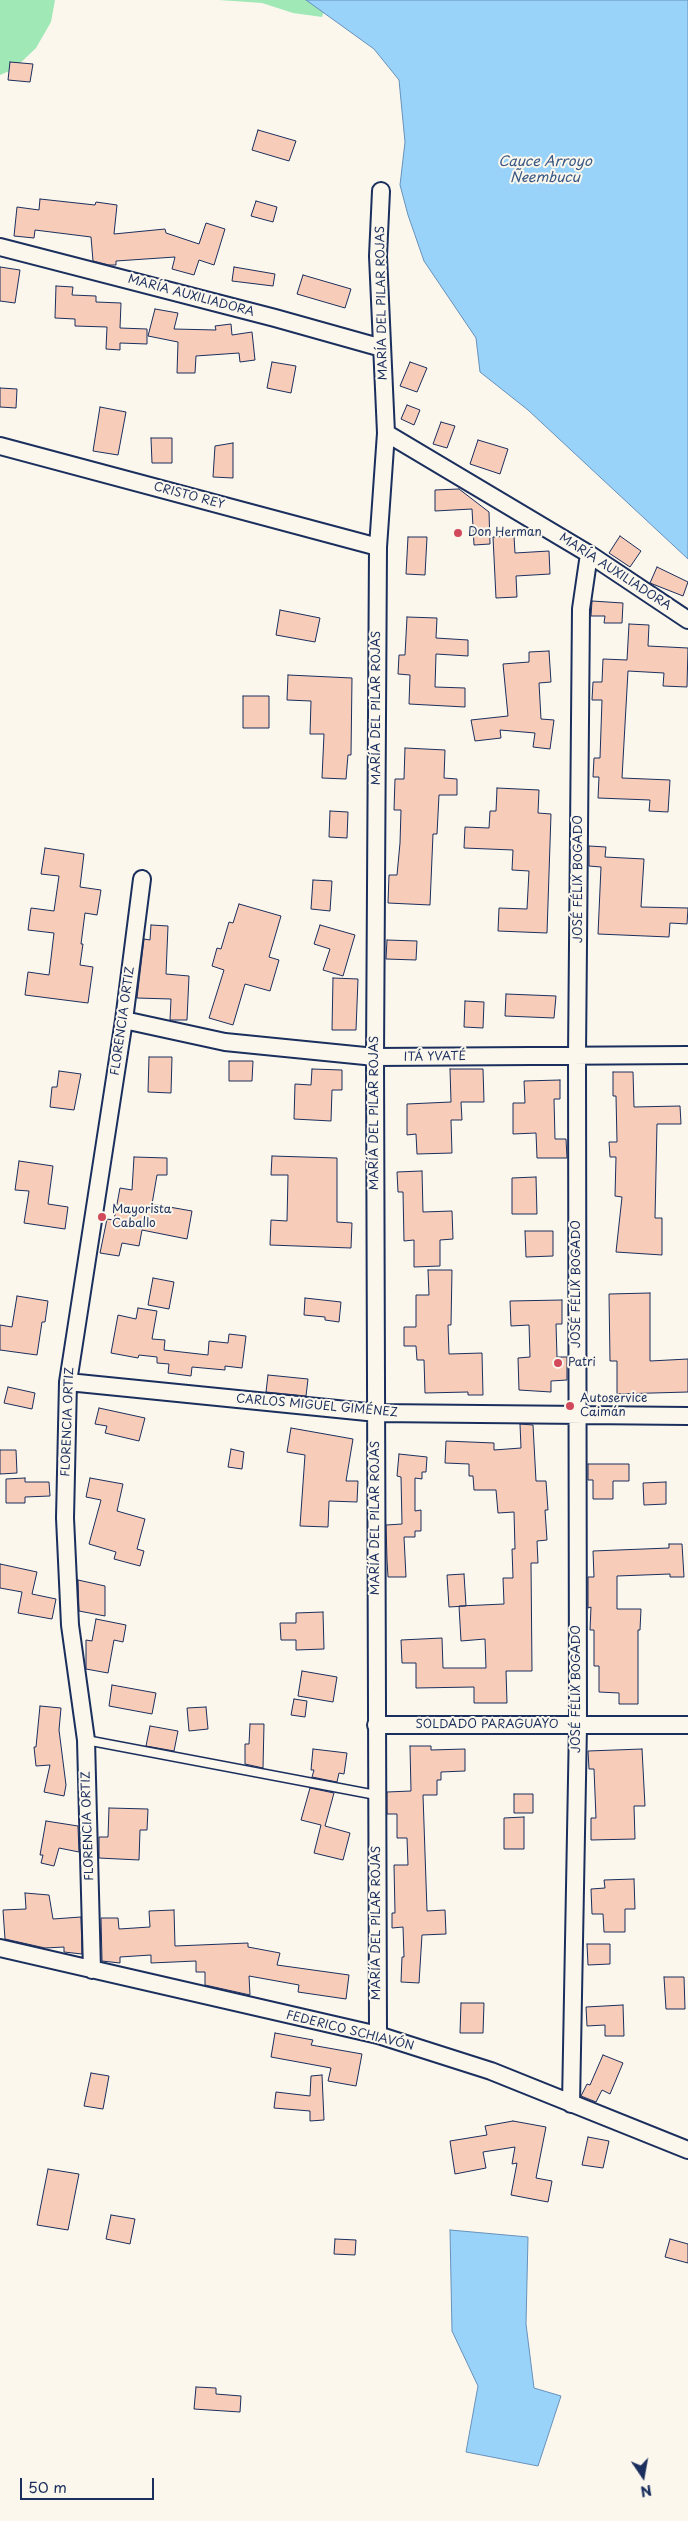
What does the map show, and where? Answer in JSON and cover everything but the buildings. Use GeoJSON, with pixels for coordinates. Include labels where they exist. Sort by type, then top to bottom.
{"type":"FeatureCollection","features":[{"type":"Feature","properties":{"kind":"street","name":"MARÍA DEL PILAR ROJAS"},"geometry":{"type":"LineString","coordinates":[[378,2035],[375,1057],[378,546],[386,432],[378,256],[381,191]]}},
{"type":"Feature","properties":{"kind":"street","name":"MARÍA AUXILIADORA"},"geometry":{"type":"LineString","coordinates":[[0,247],[275,318],[382,348]]}},
{"type":"Feature","properties":{"kind":"street","name":"MARÍA AUXILIADORA"},"geometry":{"type":"LineString","coordinates":[[386,432],[589,554],[688,620]]}},
{"type":"Feature","properties":{"kind":"street","name":"CRISTO REY"},"geometry":{"type":"LineString","coordinates":[[0,446],[378,546]]}},
{"type":"Feature","properties":{"kind":"street","name":"JOSÉ FÉLIX BOGADO"},"geometry":{"type":"LineString","coordinates":[[571,2104],[578,1725],[577,1055],[581,609],[589,554]]}},
{"type":"Feature","properties":{"kind":"street","name":"FLORENCIA ORTIZ"},"geometry":{"type":"LineString","coordinates":[[92,1970],[86,1740],[69,1615],[65,1518],[68,1382],[124,1020],[142,879]]}},
{"type":"Feature","properties":{"kind":"street","name":"ITÁ YVATÉ"},"geometry":{"type":"LineString","coordinates":[[124,1020],[225,1042],[375,1057],[688,1055]]}},
{"type":"Feature","properties":{"kind":"street","name":"CARLOS MIGUEL GIMÉNEZ"},"geometry":{"type":"LineString","coordinates":[[68,1382],[376,1413],[688,1416]]}},
{"type":"Feature","properties":{"kind":"street","name":"SOLDADO PARAGUAYO"},"geometry":{"type":"LineString","coordinates":[[376,1725],[688,1725]]}},
{"type":"Feature","properties":{"kind":"street","name":"FEDERICO SCHIAVÓN"},"geometry":{"type":"LineString","coordinates":[[0,1948],[378,2035],[491,2071],[688,2150]]}},
{"type":"Feature","properties":{"kind":"lane"},"geometry":{"type":"LineString","coordinates":[[86,1740],[376,1795]]}},
{"type":"Feature","properties":{"kind":"green space"},"geometry":{"type":"Polygon","coordinates":[[[0,0],[55,0],[51,22],[36,48],[14,69],[0,75],[0,0]]]}},
{"type":"Feature","properties":{"kind":"green space"},"geometry":{"type":"Polygon","coordinates":[[[219,0],[328,0],[322,17],[293,13],[262,3],[219,0]]]}},
{"type":"Feature","properties":{"kind":"water","name":"Cauce Arroyo Ñeembucu"},"geometry":{"type":"Polygon","coordinates":[[[306,0],[688,0],[688,559],[528,410],[480,372],[476,338],[424,261],[408,215],[400,185],[405,142],[399,80],[374,49],[306,0]]]}},
{"type":"Feature","properties":{"kind":"water"},"geometry":{"type":"Polygon","coordinates":[[[450,2230],[528,2237],[526,2324],[534,2388],[561,2396],[538,2466],[466,2452],[478,2386],[452,2331],[450,2230]]]}},
{"type":"Feature","properties":{"kind":"place","name":"Don Herman"},"geometry":{"type":"Point","coordinates":[458,533]}},
{"type":"Feature","properties":{"kind":"place","name":"Mayorista Caballo"},"geometry":{"type":"Point","coordinates":[102,1217]}},
{"type":"Feature","properties":{"kind":"place","name":"Patri"},"geometry":{"type":"Point","coordinates":[558,1363]}},
{"type":"Feature","properties":{"kind":"place","name":"Autoservice Caimán"},"geometry":{"type":"Point","coordinates":[570,1406]}}]}
